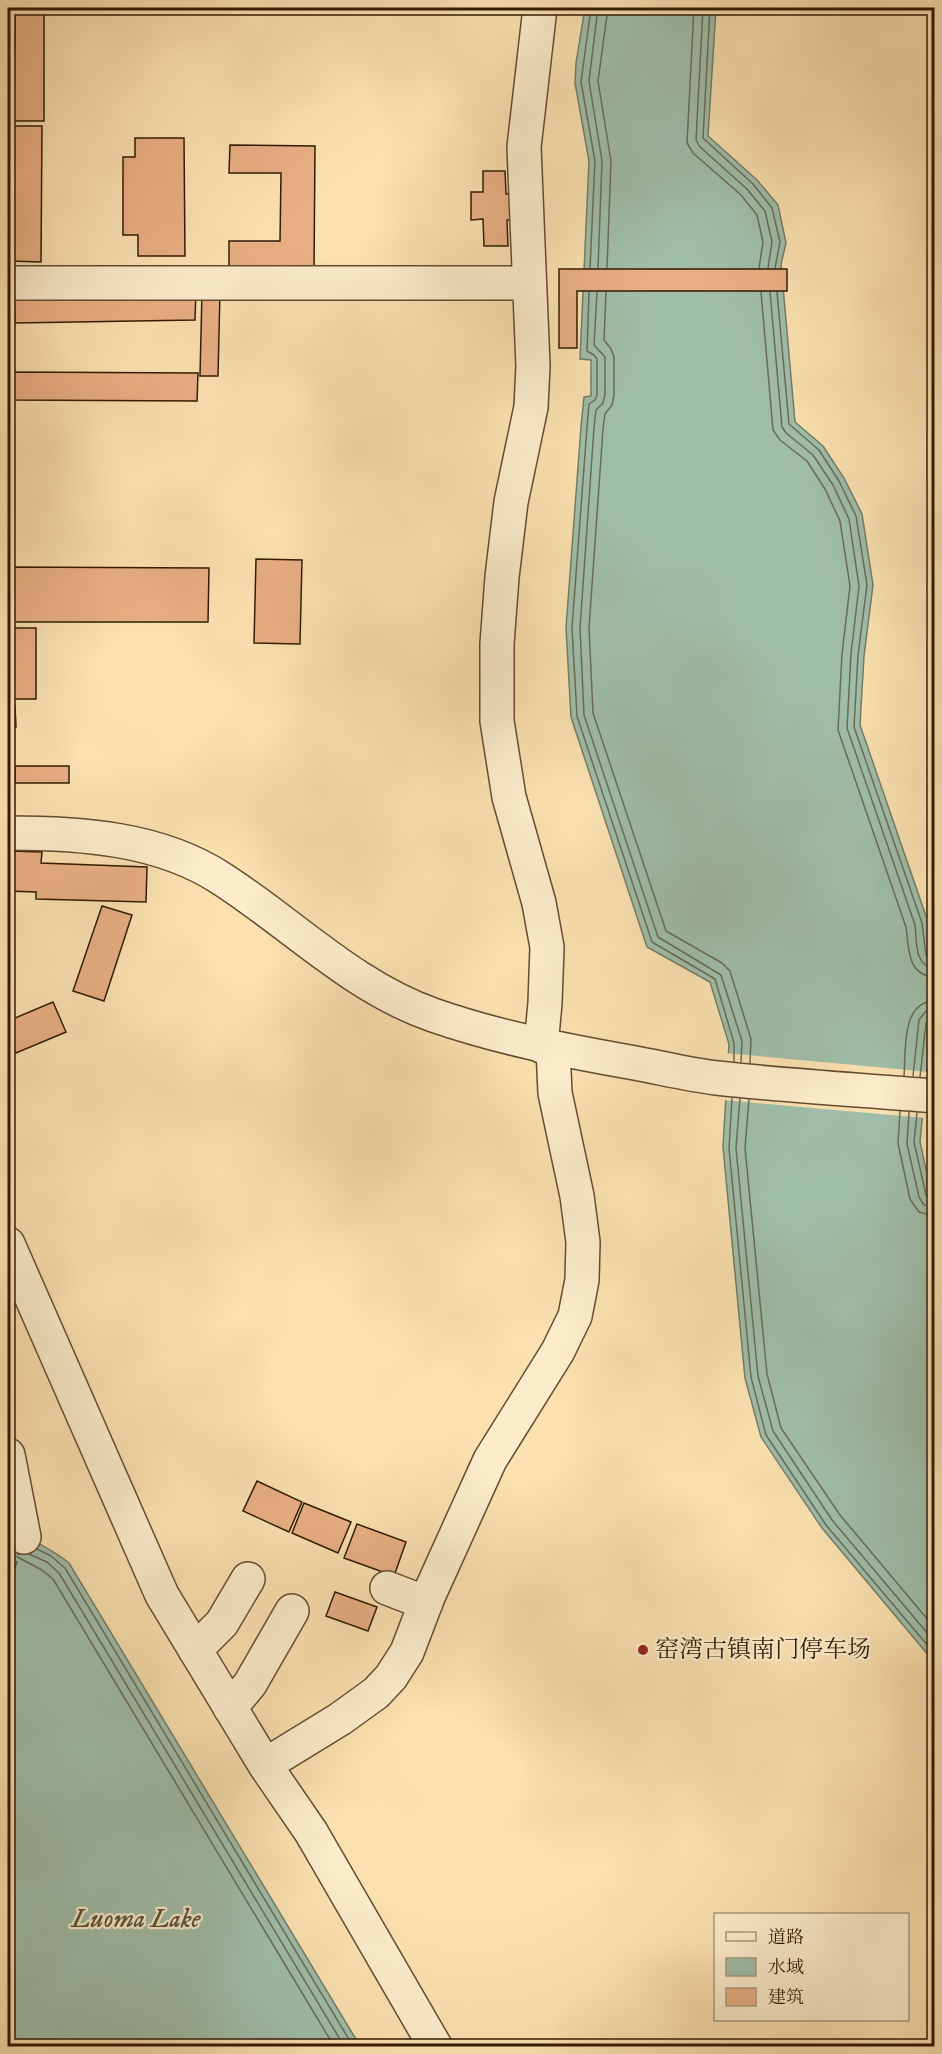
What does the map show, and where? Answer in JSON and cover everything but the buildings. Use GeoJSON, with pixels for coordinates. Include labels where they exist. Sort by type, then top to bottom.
{"type":"FeatureCollection","features":[{"type":"Feature","properties":{"kind":"street"},"geometry":{"type":"LineString","coordinates":[[265,1765],[340,1719],[375,1693],[391,1677],[407,1652],[426,1603],[490,1460],[558,1351],[575,1316],[582,1280],[583,1242],[577,1196],[547,1047],[545,1003],[547,947],[539,903],[509,797],[497,721],[497,644],[502,577],[511,502],[531,406],[533,366],[524,147],[540,8]]}},
{"type":"Feature","properties":{"kind":"street"},"geometry":{"type":"LineString","coordinates":[[8,283],[529,284]]}},
{"type":"Feature","properties":{"kind":"street"},"geometry":{"type":"LineString","coordinates":[[8,832],[94,837],[152,847],[194,864],[221,878],[389,997],[433,1015],[547,1047],[716,1078],[934,1096]]}},
{"type":"Feature","properties":{"kind":"street"},"geometry":{"type":"LineString","coordinates":[[11,1260],[162,1595],[265,1765],[311,1832],[435,2046]]}},
{"type":"Feature","properties":{"kind":"street"},"geometry":{"type":"LineString","coordinates":[[8,1455],[24,1537]]}},
{"type":"Feature","properties":{"kind":"street"},"geometry":{"type":"LineString","coordinates":[[195,1650],[222,1623],[248,1579]]}},
{"type":"Feature","properties":{"kind":"street"},"geometry":{"type":"LineString","coordinates":[[387,1588],[426,1603]]}},
{"type":"Feature","properties":{"kind":"street"},"geometry":{"type":"LineString","coordinates":[[230,1708],[250,1684],[292,1611]]}},
{"type":"Feature","properties":{"kind":"water"},"geometry":{"type":"Polygon","coordinates":[[[585,8],[716,8],[708,136],[757,180],[778,205],[786,243],[781,264],[795,422],[823,446],[844,478],[862,514],[873,585],[864,656],[860,725],[928,922],[934,994],[920,1142],[934,1206],[934,1662],[822,1528],[761,1437],[745,1378],[723,1147],[729,1044],[710,982],[647,947],[571,717],[566,628],[584,397],[591,396],[591,360],[580,359],[589,161],[575,83],[585,8]]]}},
{"type":"Feature","properties":{"kind":"water","name":"Luoma Lake"},"geometry":{"type":"Polygon","coordinates":[[[8,1526],[69,1563],[360,2046],[8,2046],[8,1526]]]}},
{"type":"Feature","properties":{"kind":"pier"},"geometry":{"type":"Polygon","coordinates":[[[725,1053],[930,1072],[925,1118],[723,1100],[725,1053]]]}},
{"type":"Feature","properties":{"kind":"ferry route"},"geometry":{"type":"LineString","coordinates":[[8,1596],[19,1553]]}},
{"type":"Feature","properties":{"kind":"place","name":"窑湾古镇南门停车场"},"geometry":{"type":"Point","coordinates":[643,1650]}}]}
